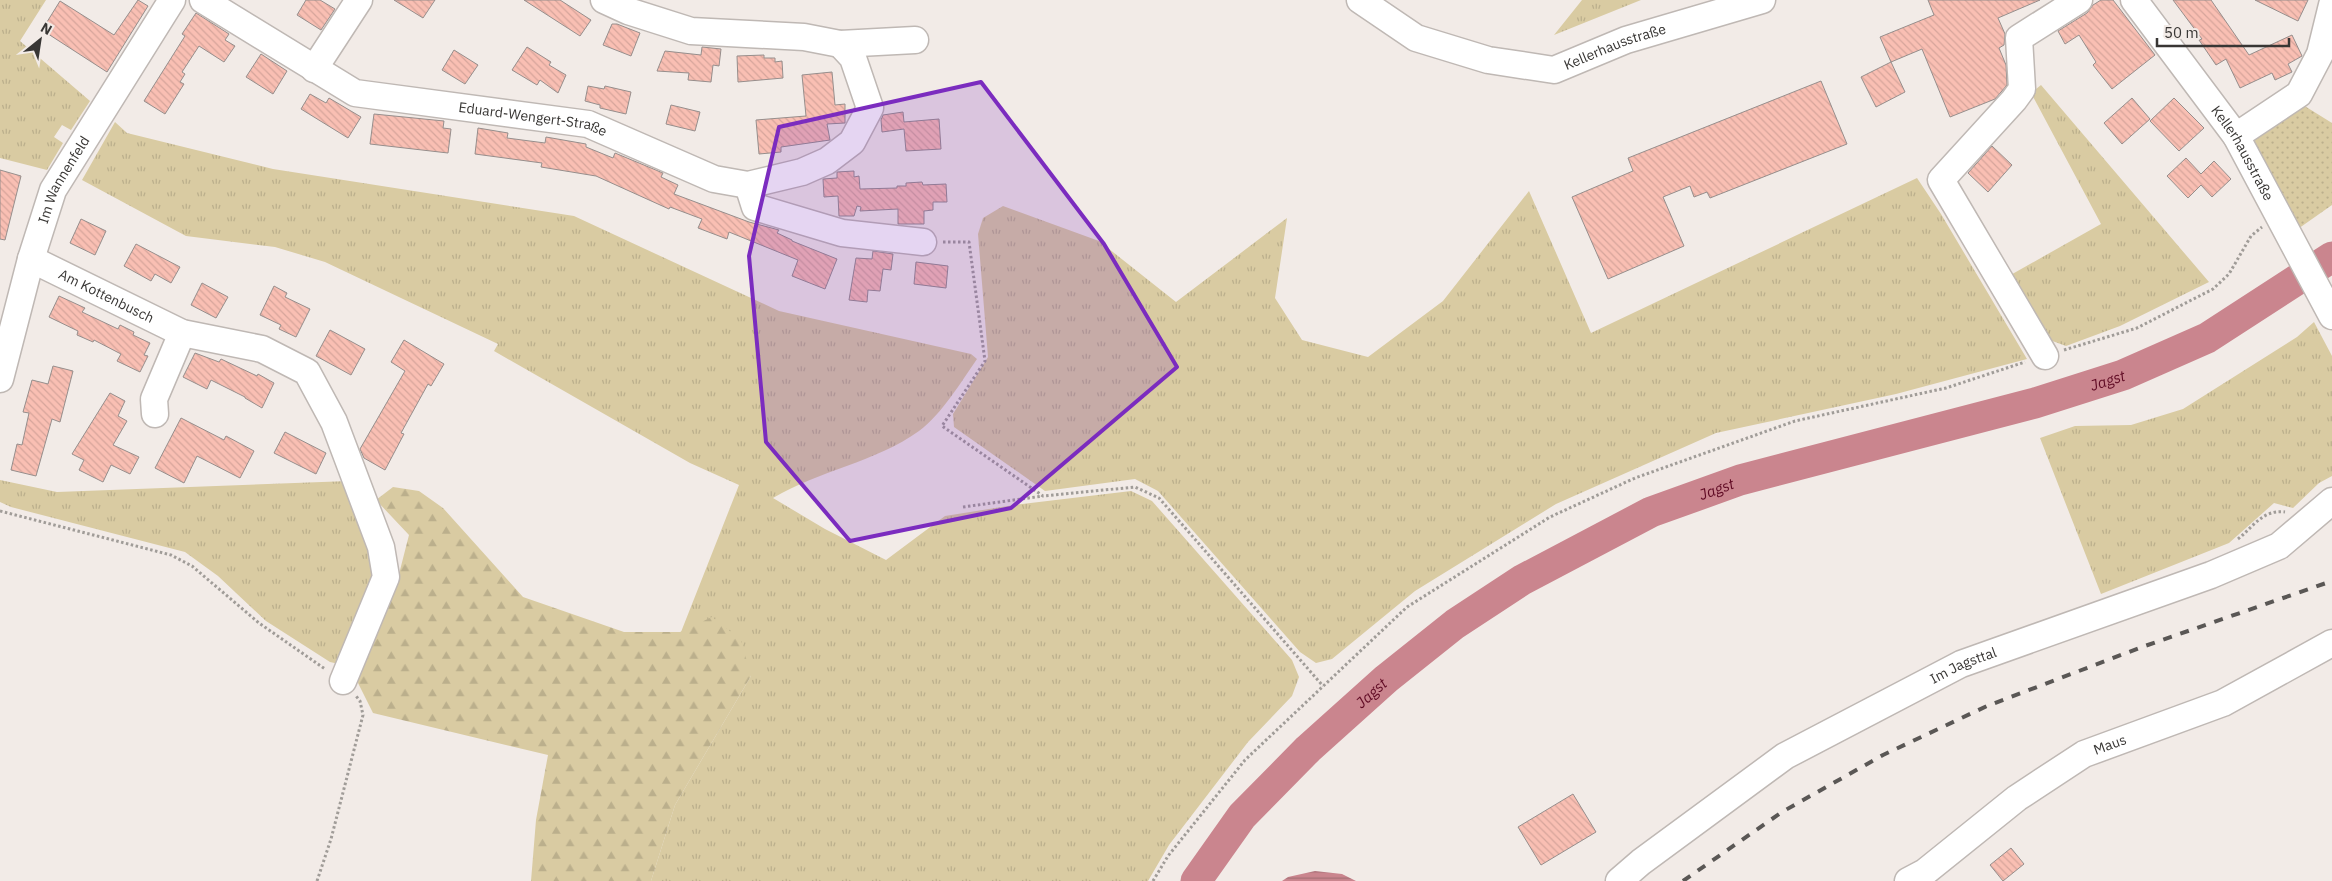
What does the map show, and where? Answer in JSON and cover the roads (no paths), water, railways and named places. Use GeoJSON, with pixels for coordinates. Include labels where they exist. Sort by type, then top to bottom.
{"type":"FeatureCollection","features":[{"type":"Feature","properties":{"kind":"street","name":"Im Wannenfeld"},"geometry":{"type":"LineString","coordinates":[[0,379],[31,259],[53,190],[172,0]]}},
{"type":"Feature","properties":{"kind":"street","name":"Eduard-Wengert-Straße"},"geometry":{"type":"LineString","coordinates":[[203,0],[355,93],[588,124],[714,179],[748,185],[802,172],[826,161],[852,142],[870,108],[853,58],[840,44]]}},
{"type":"Feature","properties":{"kind":"street"},"geometry":{"type":"LineString","coordinates":[[314,68],[359,0]]}},
{"type":"Feature","properties":{"kind":"street"},"geometry":{"type":"LineString","coordinates":[[604,0],[628,11],[692,31],[804,37],[840,44],[915,40]]}},
{"type":"Feature","properties":{"kind":"street","name":"Kellerhausstraße"},"geometry":{"type":"LineString","coordinates":[[1360,0],[1416,38],[1488,60],[1554,70],[1626,40],[1762,0]]}},
{"type":"Feature","properties":{"kind":"street"},"geometry":{"type":"LineString","coordinates":[[2045,356],[1941,180],[2022,89],[2020,38],[2079,0]]}},
{"type":"Feature","properties":{"kind":"street","name":"Kellerhausstraße"},"geometry":{"type":"LineString","coordinates":[[2134,0],[2236,136],[2332,316]]}},
{"type":"Feature","properties":{"kind":"street"},"geometry":{"type":"LineString","coordinates":[[2236,136],[2299,94],[2320,54],[2332,5]]}},
{"type":"Feature","properties":{"kind":"street"},"geometry":{"type":"LineString","coordinates":[[748,185],[755,207],[842,233],[923,242]]}},
{"type":"Feature","properties":{"kind":"street","name":"Am Kottenbusch"},"geometry":{"type":"LineString","coordinates":[[31,259],[182,333],[262,349],[307,372],[322,403],[334,422],[381,547],[386,577],[343,681]]}},
{"type":"Feature","properties":{"kind":"street"},"geometry":{"type":"LineString","coordinates":[[155,414],[154,398],[182,333]]}},
{"type":"Feature","properties":{"kind":"street","name":"Im Jagsttal"},"geometry":{"type":"LineString","coordinates":[[1619,881],[1641,862],[1785,756],[1961,664],[2211,575],[2279,546],[2332,501]]}},
{"type":"Feature","properties":{"kind":"street","name":"Maus"},"geometry":{"type":"LineString","coordinates":[[1908,881],[1925,872],[2016,798],[2084,754],[2223,703],[2332,643]]}},
{"type":"Feature","properties":{"kind":"waterway","name":"Jagst"},"geometry":{"type":"LineString","coordinates":[[1196,881],[1242,816],[1308,749],[1386,679],[1455,624],[1522,580],[1651,512],[1740,480],[2035,403],[2123,375],[2207,338],[2332,257]]}},
{"type":"Feature","properties":{"kind":"railway"},"geometry":{"type":"LineString","coordinates":[[1683,881],[1782,812],[1883,755],[1987,706],[2142,647],[2332,581]]}}]}
